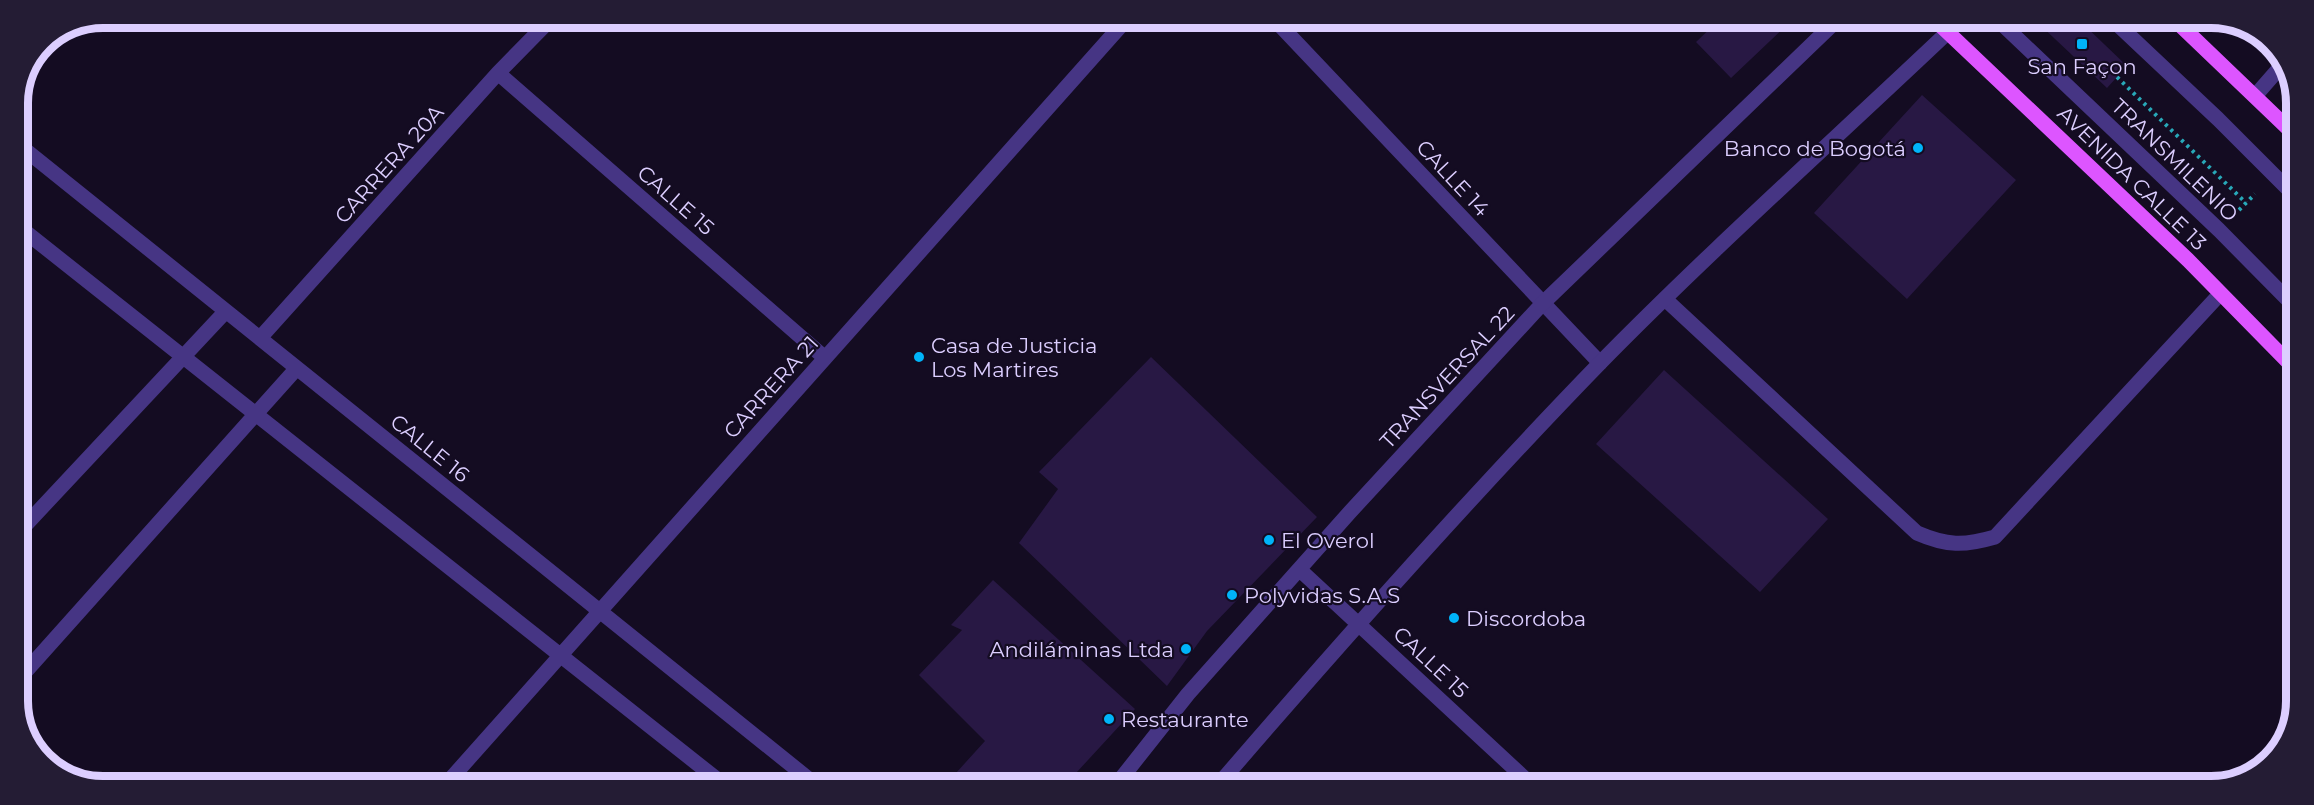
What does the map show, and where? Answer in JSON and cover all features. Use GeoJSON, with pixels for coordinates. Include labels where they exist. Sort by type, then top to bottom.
{"type":"FeatureCollection","features":[{"type":"Feature","properties":{"kind":"main road","name":"AVENIDA CALLE 13"},"geometry":{"type":"LineString","coordinates":[[1944,29],[2188,260],[2285,359]]}},
{"type":"Feature","properties":{"kind":"main road"},"geometry":{"type":"LineString","coordinates":[[2184,29],[2285,125]]}},
{"type":"Feature","properties":{"kind":"street","name":"CARRERA 20A"},"geometry":{"type":"LineString","coordinates":[[260,338],[498,73],[541,29]]}},
{"type":"Feature","properties":{"kind":"street","name":"CARRERA 21"},"geometry":{"type":"LineString","coordinates":[[453,776],[1118,29]]}},
{"type":"Feature","properties":{"kind":"street","name":"CALLE 14"},"geometry":{"type":"LineString","coordinates":[[1284,29],[1600,363]]}},
{"type":"Feature","properties":{"kind":"street","name":"TRANSVERSAL 22"},"geometry":{"type":"LineString","coordinates":[[1123,776],[1188,694],[1350,512],[1543,303],[1828,29]]}},
{"type":"Feature","properties":{"kind":"street"},"geometry":{"type":"LineString","coordinates":[[1226,776],[1358,623],[1600,363],[1940,29]]}},
{"type":"Feature","properties":{"kind":"street","name":"TRANSMILENIO"},"geometry":{"type":"LineString","coordinates":[[2007,29],[2219,230],[2285,297]]}},
{"type":"Feature","properties":{"kind":"street"},"geometry":{"type":"LineString","coordinates":[[2122,29],[2285,186]]}},
{"type":"Feature","properties":{"kind":"street"},"geometry":{"type":"LineString","coordinates":[[2256,96],[2277,71]]}},
{"type":"Feature","properties":{"kind":"street","name":"CALLE 15"},"geometry":{"type":"LineString","coordinates":[[498,73],[825,358]]}},
{"type":"Feature","properties":{"kind":"street","name":"CALLE 16"},"geometry":{"type":"LineString","coordinates":[[29,153],[805,776]]}},
{"type":"Feature","properties":{"kind":"street"},"geometry":{"type":"LineString","coordinates":[[29,235],[713,776]]}},
{"type":"Feature","properties":{"kind":"street"},"geometry":{"type":"LineString","coordinates":[[1665,299],[1917,533],[1937,542],[1956,544],[1976,543],[1995,537],[2220,294]]}},
{"type":"Feature","properties":{"kind":"street"},"geometry":{"type":"LineString","coordinates":[[29,521],[226,311]]}},
{"type":"Feature","properties":{"kind":"street"},"geometry":{"type":"LineString","coordinates":[[29,668],[297,368]]}},
{"type":"Feature","properties":{"kind":"street","name":"CALLE 15"},"geometry":{"type":"LineString","coordinates":[[1300,570],[1522,776]]}},
{"type":"Feature","properties":{"kind":"path"},"geometry":{"type":"LineString","coordinates":[[2117,77],[2246,203]]}},
{"type":"Feature","properties":{"kind":"path"},"geometry":{"type":"LineString","coordinates":[[2237,212],[2258,191]]}},
{"type":"Feature","properties":{"kind":"building"},"geometry":{"type":"Polygon","coordinates":[[[1710,29],[1783,29],[1731,78],[1696,42],[1710,29]]]}},
{"type":"Feature","properties":{"kind":"building","name":"San Façon"},"geometry":{"type":"Polygon","coordinates":[[[2044,29],[2088,29],[2127,66],[2107,88],[2044,29]]]}},
{"type":"Feature","properties":{"kind":"building"},"geometry":{"type":"Polygon","coordinates":[[[1922,95],[2016,180],[1907,299],[1814,213],[1922,95]]]}},
{"type":"Feature","properties":{"kind":"building"},"geometry":{"type":"Polygon","coordinates":[[[1151,357],[1317,517],[1207,631],[1167,686],[1019,543],[1058,489],[1039,472],[1151,357]]]}},
{"type":"Feature","properties":{"kind":"building"},"geometry":{"type":"Polygon","coordinates":[[[1664,370],[1828,519],[1760,592],[1596,444],[1664,370]]]}},
{"type":"Feature","properties":{"kind":"building"},"geometry":{"type":"Polygon","coordinates":[[[993,580],[1135,709],[1073,776],[953,776],[985,741],[919,675],[962,630],[951,625],[993,580]]]}},
{"type":"Feature","properties":{"kind":"place","name":"San Façon"},"geometry":{"type":"Point","coordinates":[2082,44]}},
{"type":"Feature","properties":{"kind":"place","name":"Banco de Bogotá"},"geometry":{"type":"Point","coordinates":[1918,148]}},
{"type":"Feature","properties":{"kind":"place","name":"Casa de Justicia Los Martires"},"geometry":{"type":"Point","coordinates":[919,357]}},
{"type":"Feature","properties":{"kind":"place","name":"El Overol"},"geometry":{"type":"Point","coordinates":[1269,540]}},
{"type":"Feature","properties":{"kind":"place","name":"Polyvidas S.A.S"},"geometry":{"type":"Point","coordinates":[1232,595]}},
{"type":"Feature","properties":{"kind":"place","name":"Discordoba"},"geometry":{"type":"Point","coordinates":[1454,618]}},
{"type":"Feature","properties":{"kind":"place","name":"Andiláminas Ltda"},"geometry":{"type":"Point","coordinates":[1186,649]}},
{"type":"Feature","properties":{"kind":"place","name":"Restaurante"},"geometry":{"type":"Point","coordinates":[1109,719]}}]}
